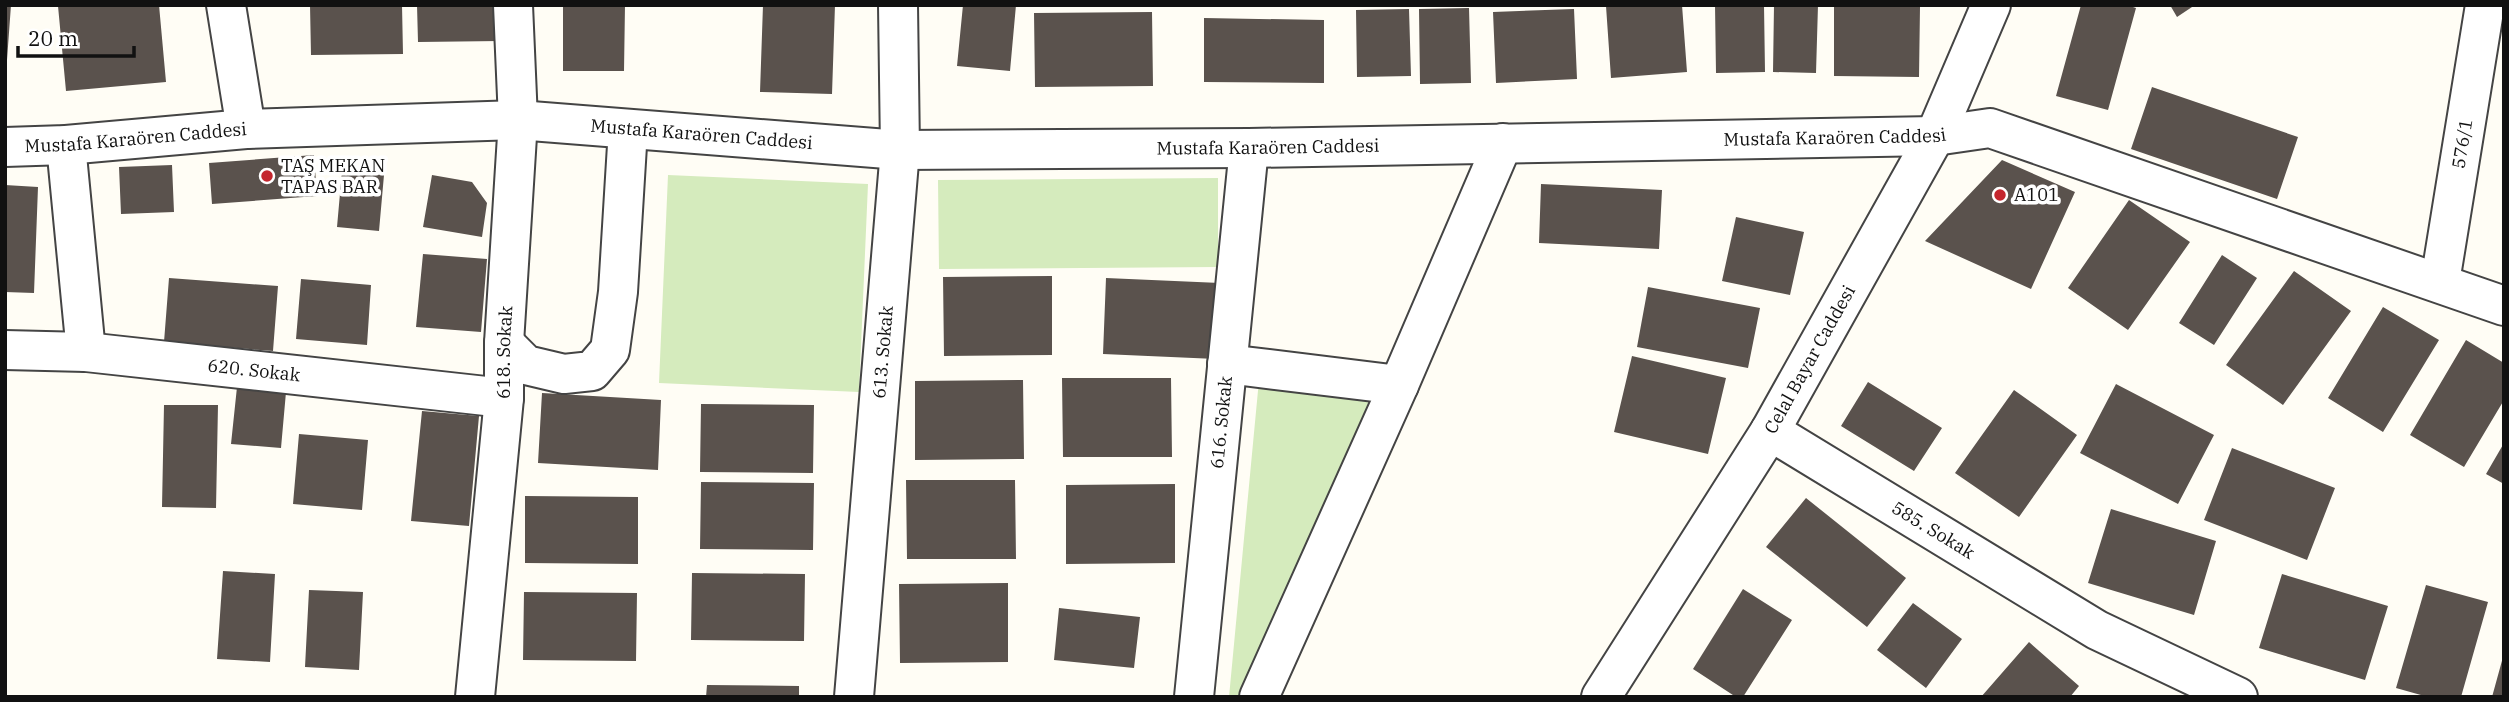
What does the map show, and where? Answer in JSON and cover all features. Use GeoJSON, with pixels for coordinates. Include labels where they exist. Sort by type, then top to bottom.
{"type":"FeatureCollection","features":[{"type":"Feature","properties":{"kind":"street"},"geometry":{"type":"LineString","coordinates":[[226,5],[246,129]]}},
{"type":"Feature","properties":{"kind":"street","name":"618. Sokak"},"geometry":{"type":"LineString","coordinates":[[475,697],[504,398],[504,343],[518,120],[513,5]]}},
{"type":"Feature","properties":{"kind":"street","name":"613. Sokak"},"geometry":{"type":"LineString","coordinates":[[854,697],[900,150],[898,5]]}},
{"type":"Feature","properties":{"kind":"street","name":"Celal Bayar Caddesi"},"geometry":{"type":"LineString","coordinates":[[1601,697],[1770,431],[1935,136],[1991,5]]}},
{"type":"Feature","properties":{"kind":"street","name":"576/1"},"geometry":{"type":"LineString","coordinates":[[2440,282],[2485,5]]}},
{"type":"Feature","properties":{"kind":"street","name":"Mustafa Karaören Caddesi"},"geometry":{"type":"LineString","coordinates":[[5,147],[66,145],[246,129],[518,120],[900,150],[1249,148],[1935,136],[1990,128],[2504,306]]}},
{"type":"Feature","properties":{"kind":"street"},"geometry":{"type":"LineString","coordinates":[[504,343],[526,365],[564,374],[592,371],[610,350],[618,292],[628,129]]}},
{"type":"Feature","properties":{"kind":"street"},"geometry":{"type":"LineString","coordinates":[[1259,697],[1399,385],[1503,143]]}},
{"type":"Feature","properties":{"kind":"street"},"geometry":{"type":"LineString","coordinates":[[66,145],[86,352]]}},
{"type":"Feature","properties":{"kind":"street","name":"616. Sokak"},"geometry":{"type":"LineString","coordinates":[[1194,697],[1249,148]]}},
{"type":"Feature","properties":{"kind":"street","name":"620. Sokak"},"geometry":{"type":"LineString","coordinates":[[5,350],[86,352],[504,398]]}},
{"type":"Feature","properties":{"kind":"street"},"geometry":{"type":"LineString","coordinates":[[1227,364],[1399,385]]}},
{"type":"Feature","properties":{"kind":"street","name":"585. Sokak"},"geometry":{"type":"LineString","coordinates":[[1770,431],[2097,630],[2238,697]]}},
{"type":"Feature","properties":{"kind":"street","name":"585. Sokak"},"geometry":{"type":"LineString","coordinates":[[2097,630],[2184,697]]}},
{"type":"Feature","properties":{"kind":"green space"},"geometry":{"type":"Polygon","coordinates":[[[668,175],[868,184],[859,392],[659,383],[668,175]]]}},
{"type":"Feature","properties":{"kind":"green space"},"geometry":{"type":"Polygon","coordinates":[[[1218,178],[1218,267],[939,269],[938,180],[1218,178]]]}},
{"type":"Feature","properties":{"kind":"green space"},"geometry":{"type":"Polygon","coordinates":[[[1259,380],[1377,397],[1238,697],[1229,697],[1259,380]]]}},
{"type":"Feature","properties":{"kind":"building"},"geometry":{"type":"Polygon","coordinates":[[[5,5],[11,5],[7,60],[5,60],[5,5]]]}},
{"type":"Feature","properties":{"kind":"building"},"geometry":{"type":"Polygon","coordinates":[[[159,5],[166,82],[66,91],[58,6],[159,5]]]}},
{"type":"Feature","properties":{"kind":"building"},"geometry":{"type":"Polygon","coordinates":[[[310,5],[402,5],[403,54],[311,55],[310,5]]]}},
{"type":"Feature","properties":{"kind":"building"},"geometry":{"type":"Polygon","coordinates":[[[417,5],[499,5],[500,41],[418,42],[417,5]]]}},
{"type":"Feature","properties":{"kind":"building"},"geometry":{"type":"Polygon","coordinates":[[[563,5],[625,5],[624,71],[563,71],[563,5]]]}},
{"type":"Feature","properties":{"kind":"building"},"geometry":{"type":"Polygon","coordinates":[[[763,5],[835,5],[832,94],[760,92],[763,5]]]}},
{"type":"Feature","properties":{"kind":"building"},"geometry":{"type":"Polygon","coordinates":[[[963,5],[1016,5],[1010,71],[957,66],[963,5]]]}},
{"type":"Feature","properties":{"kind":"building"},"geometry":{"type":"Polygon","coordinates":[[[1682,5],[1687,72],[1611,78],[1606,6],[1682,5]]]}},
{"type":"Feature","properties":{"kind":"building"},"geometry":{"type":"Polygon","coordinates":[[[1715,5],[1764,5],[1765,72],[1716,73],[1715,5]]]}},
{"type":"Feature","properties":{"kind":"building"},"geometry":{"type":"Polygon","coordinates":[[[1774,5],[1818,5],[1816,73],[1773,72],[1774,5]]]}},
{"type":"Feature","properties":{"kind":"building"},"geometry":{"type":"Polygon","coordinates":[[[2081,5],[2127,5],[2136,8],[2108,110],[2056,96],[2081,5]]]}},
{"type":"Feature","properties":{"kind":"building"},"geometry":{"type":"Polygon","coordinates":[[[2170,5],[2195,5],[2177,17],[2170,5]]]}},
{"type":"Feature","properties":{"kind":"building"},"geometry":{"type":"Polygon","coordinates":[[[1834,7],[1920,7],[1919,77],[1834,76],[1834,7]]]}},
{"type":"Feature","properties":{"kind":"building"},"geometry":{"type":"Polygon","coordinates":[[[1469,8],[1471,83],[1420,84],[1419,9],[1469,8]]]}},
{"type":"Feature","properties":{"kind":"building"},"geometry":{"type":"Polygon","coordinates":[[[1409,9],[1411,76],[1357,77],[1356,10],[1409,9]]]}},
{"type":"Feature","properties":{"kind":"building"},"geometry":{"type":"Polygon","coordinates":[[[1574,9],[1577,79],[1496,83],[1493,12],[1574,9]]]}},
{"type":"Feature","properties":{"kind":"building"},"geometry":{"type":"Polygon","coordinates":[[[1152,12],[1153,86],[1035,87],[1034,13],[1152,12]]]}},
{"type":"Feature","properties":{"kind":"building"},"geometry":{"type":"Polygon","coordinates":[[[1204,18],[1324,20],[1324,83],[1204,82],[1204,18]]]}},
{"type":"Feature","properties":{"kind":"building"},"geometry":{"type":"Polygon","coordinates":[[[2152,87],[2298,137],[2277,199],[2131,149],[2152,87]]]}},
{"type":"Feature","properties":{"kind":"building"},"geometry":{"type":"Polygon","coordinates":[[[314,155],[317,196],[212,204],[209,163],[314,155]]]}},
{"type":"Feature","properties":{"kind":"building"},"geometry":{"type":"Polygon","coordinates":[[[2002,160],[2075,192],[2031,289],[1925,241],[2002,160]]]}},
{"type":"Feature","properties":{"kind":"building"},"geometry":{"type":"Polygon","coordinates":[[[172,165],[174,212],[121,214],[119,167],[172,165]]]}},
{"type":"Feature","properties":{"kind":"building"},"geometry":{"type":"Polygon","coordinates":[[[342,171],[384,175],[379,231],[337,227],[342,171]]]}},
{"type":"Feature","properties":{"kind":"building"},"geometry":{"type":"Polygon","coordinates":[[[432,175],[472,182],[487,203],[482,237],[423,227],[432,175]]]}},
{"type":"Feature","properties":{"kind":"building"},"geometry":{"type":"Polygon","coordinates":[[[1541,184],[1662,190],[1659,249],[1539,243],[1541,184]]]}},
{"type":"Feature","properties":{"kind":"building"},"geometry":{"type":"Polygon","coordinates":[[[5,185],[38,187],[34,293],[5,292],[5,185]]]}},
{"type":"Feature","properties":{"kind":"building"},"geometry":{"type":"Polygon","coordinates":[[[2129,200],[2190,242],[2128,330],[2068,288],[2129,200]]]}},
{"type":"Feature","properties":{"kind":"building"},"geometry":{"type":"Polygon","coordinates":[[[1736,217],[1804,232],[1790,295],[1722,281],[1736,217]]]}},
{"type":"Feature","properties":{"kind":"building"},"geometry":{"type":"Polygon","coordinates":[[[423,254],[487,259],[481,332],[416,327],[423,254]]]}},
{"type":"Feature","properties":{"kind":"building"},"geometry":{"type":"Polygon","coordinates":[[[2222,255],[2257,278],[2214,345],[2179,323],[2222,255]]]}},
{"type":"Feature","properties":{"kind":"building"},"geometry":{"type":"Polygon","coordinates":[[[2294,271],[2351,311],[2283,405],[2226,365],[2294,271]]]}},
{"type":"Feature","properties":{"kind":"building"},"geometry":{"type":"Polygon","coordinates":[[[1052,276],[1052,355],[944,356],[943,277],[1052,276]]]}},
{"type":"Feature","properties":{"kind":"building"},"geometry":{"type":"Polygon","coordinates":[[[169,278],[278,286],[273,351],[164,342],[169,278]]]}},
{"type":"Feature","properties":{"kind":"building"},"geometry":{"type":"Polygon","coordinates":[[[1106,278],[1220,283],[1216,359],[1103,354],[1106,278]]]}},
{"type":"Feature","properties":{"kind":"building"},"geometry":{"type":"Polygon","coordinates":[[[301,279],[371,285],[367,345],[296,339],[301,279]]]}},
{"type":"Feature","properties":{"kind":"building"},"geometry":{"type":"Polygon","coordinates":[[[1648,287],[1760,308],[1748,368],[1637,347],[1648,287]]]}},
{"type":"Feature","properties":{"kind":"building"},"geometry":{"type":"Polygon","coordinates":[[[2383,307],[2439,340],[2383,432],[2328,398],[2383,307]]]}},
{"type":"Feature","properties":{"kind":"building"},"geometry":{"type":"Polygon","coordinates":[[[2466,340],[2504,363],[2504,400],[2464,467],[2410,435],[2466,340]]]}},
{"type":"Feature","properties":{"kind":"building"},"geometry":{"type":"Polygon","coordinates":[[[1632,356],[1726,378],[1708,454],[1614,432],[1632,356]]]}},
{"type":"Feature","properties":{"kind":"building"},"geometry":{"type":"Polygon","coordinates":[[[1062,378],[1171,378],[1172,457],[1063,457],[1062,378]]]}},
{"type":"Feature","properties":{"kind":"building"},"geometry":{"type":"Polygon","coordinates":[[[1023,380],[1024,459],[915,460],[915,381],[1023,380]]]}},
{"type":"Feature","properties":{"kind":"building"},"geometry":{"type":"Polygon","coordinates":[[[1868,382],[1942,428],[1914,471],[1841,426],[1868,382]]]}},
{"type":"Feature","properties":{"kind":"building"},"geometry":{"type":"Polygon","coordinates":[[[2116,384],[2214,435],[2178,504],[2080,453],[2116,384]]]}},
{"type":"Feature","properties":{"kind":"building"},"geometry":{"type":"Polygon","coordinates":[[[237,387],[286,392],[281,448],[231,444],[237,387]]]}},
{"type":"Feature","properties":{"kind":"building"},"geometry":{"type":"Polygon","coordinates":[[[2014,390],[2077,435],[2019,517],[1955,473],[2014,390]]]}},
{"type":"Feature","properties":{"kind":"building"},"geometry":{"type":"Polygon","coordinates":[[[542,393],[661,400],[658,470],[538,463],[542,393]]]}},
{"type":"Feature","properties":{"kind":"building"},"geometry":{"type":"Polygon","coordinates":[[[701,404],[814,405],[813,473],[700,472],[701,404]]]}},
{"type":"Feature","properties":{"kind":"building"},"geometry":{"type":"Polygon","coordinates":[[[164,405],[218,405],[216,508],[162,507],[164,405]]]}},
{"type":"Feature","properties":{"kind":"building"},"geometry":{"type":"Polygon","coordinates":[[[422,411],[479,416],[469,526],[411,521],[422,411]]]}},
{"type":"Feature","properties":{"kind":"building"},"geometry":{"type":"Polygon","coordinates":[[[299,434],[368,440],[362,510],[293,504],[299,434]]]}},
{"type":"Feature","properties":{"kind":"building"},"geometry":{"type":"Polygon","coordinates":[[[2504,443],[2504,484],[2486,474],[2504,443]]]}},
{"type":"Feature","properties":{"kind":"building"},"geometry":{"type":"Polygon","coordinates":[[[2232,448],[2335,488],[2307,560],[2204,520],[2232,448]]]}},
{"type":"Feature","properties":{"kind":"building"},"geometry":{"type":"Polygon","coordinates":[[[906,480],[1015,480],[1016,559],[907,559],[906,480]]]}},
{"type":"Feature","properties":{"kind":"building"},"geometry":{"type":"Polygon","coordinates":[[[701,482],[814,483],[813,550],[700,549],[701,482]]]}},
{"type":"Feature","properties":{"kind":"building"},"geometry":{"type":"Polygon","coordinates":[[[1175,484],[1175,563],[1066,564],[1066,485],[1175,484]]]}},
{"type":"Feature","properties":{"kind":"building"},"geometry":{"type":"Polygon","coordinates":[[[525,496],[638,497],[638,564],[525,563],[525,496]]]}},
{"type":"Feature","properties":{"kind":"building"},"geometry":{"type":"Polygon","coordinates":[[[1806,498],[1906,578],[1867,627],[1766,547],[1806,498]]]}},
{"type":"Feature","properties":{"kind":"building"},"geometry":{"type":"Polygon","coordinates":[[[2111,509],[2216,541],[2194,615],[2088,583],[2111,509]]]}},
{"type":"Feature","properties":{"kind":"building"},"geometry":{"type":"Polygon","coordinates":[[[223,571],[275,574],[270,662],[217,659],[223,571]]]}},
{"type":"Feature","properties":{"kind":"building"},"geometry":{"type":"Polygon","coordinates":[[[692,573],[805,574],[804,641],[691,640],[692,573]]]}},
{"type":"Feature","properties":{"kind":"building"},"geometry":{"type":"Polygon","coordinates":[[[2282,574],[2388,606],[2365,680],[2259,648],[2282,574]]]}},
{"type":"Feature","properties":{"kind":"building"},"geometry":{"type":"Polygon","coordinates":[[[1008,583],[1008,662],[900,663],[899,584],[1008,583]]]}},
{"type":"Feature","properties":{"kind":"building"},"geometry":{"type":"Polygon","coordinates":[[[2426,585],[2488,602],[2461,697],[2428,697],[2396,688],[2426,585]]]}},
{"type":"Feature","properties":{"kind":"building"},"geometry":{"type":"Polygon","coordinates":[[[1743,589],[1792,620],[1743,697],[1736,697],[1693,669],[1743,589]]]}},
{"type":"Feature","properties":{"kind":"building"},"geometry":{"type":"Polygon","coordinates":[[[309,590],[363,592],[359,670],[305,667],[309,590]]]}},
{"type":"Feature","properties":{"kind":"building"},"geometry":{"type":"Polygon","coordinates":[[[524,592],[637,593],[636,661],[523,660],[524,592]]]}},
{"type":"Feature","properties":{"kind":"building"},"geometry":{"type":"Polygon","coordinates":[[[1913,603],[1962,639],[1926,688],[1877,650],[1913,603]]]}},
{"type":"Feature","properties":{"kind":"building"},"geometry":{"type":"Polygon","coordinates":[[[1059,608],[1140,617],[1134,668],[1054,660],[1059,608]]]}},
{"type":"Feature","properties":{"kind":"building"},"geometry":{"type":"Polygon","coordinates":[[[2029,642],[2079,686],[2070,697],[1981,697],[2029,642]]]}},
{"type":"Feature","properties":{"kind":"building"},"geometry":{"type":"Polygon","coordinates":[[[2503,657],[2504,697],[2492,697],[2503,657]]]}},
{"type":"Feature","properties":{"kind":"building"},"geometry":{"type":"Polygon","coordinates":[[[707,685],[799,686],[799,697],[706,697],[707,685]]]}},
{"type":"Feature","properties":{"kind":"place","name":"TAŞ MEKAN TAPAS BAR"},"geometry":{"type":"Point","coordinates":[267,176]}},
{"type":"Feature","properties":{"kind":"place","name":"A101"},"geometry":{"type":"Point","coordinates":[2000,195]}}]}
